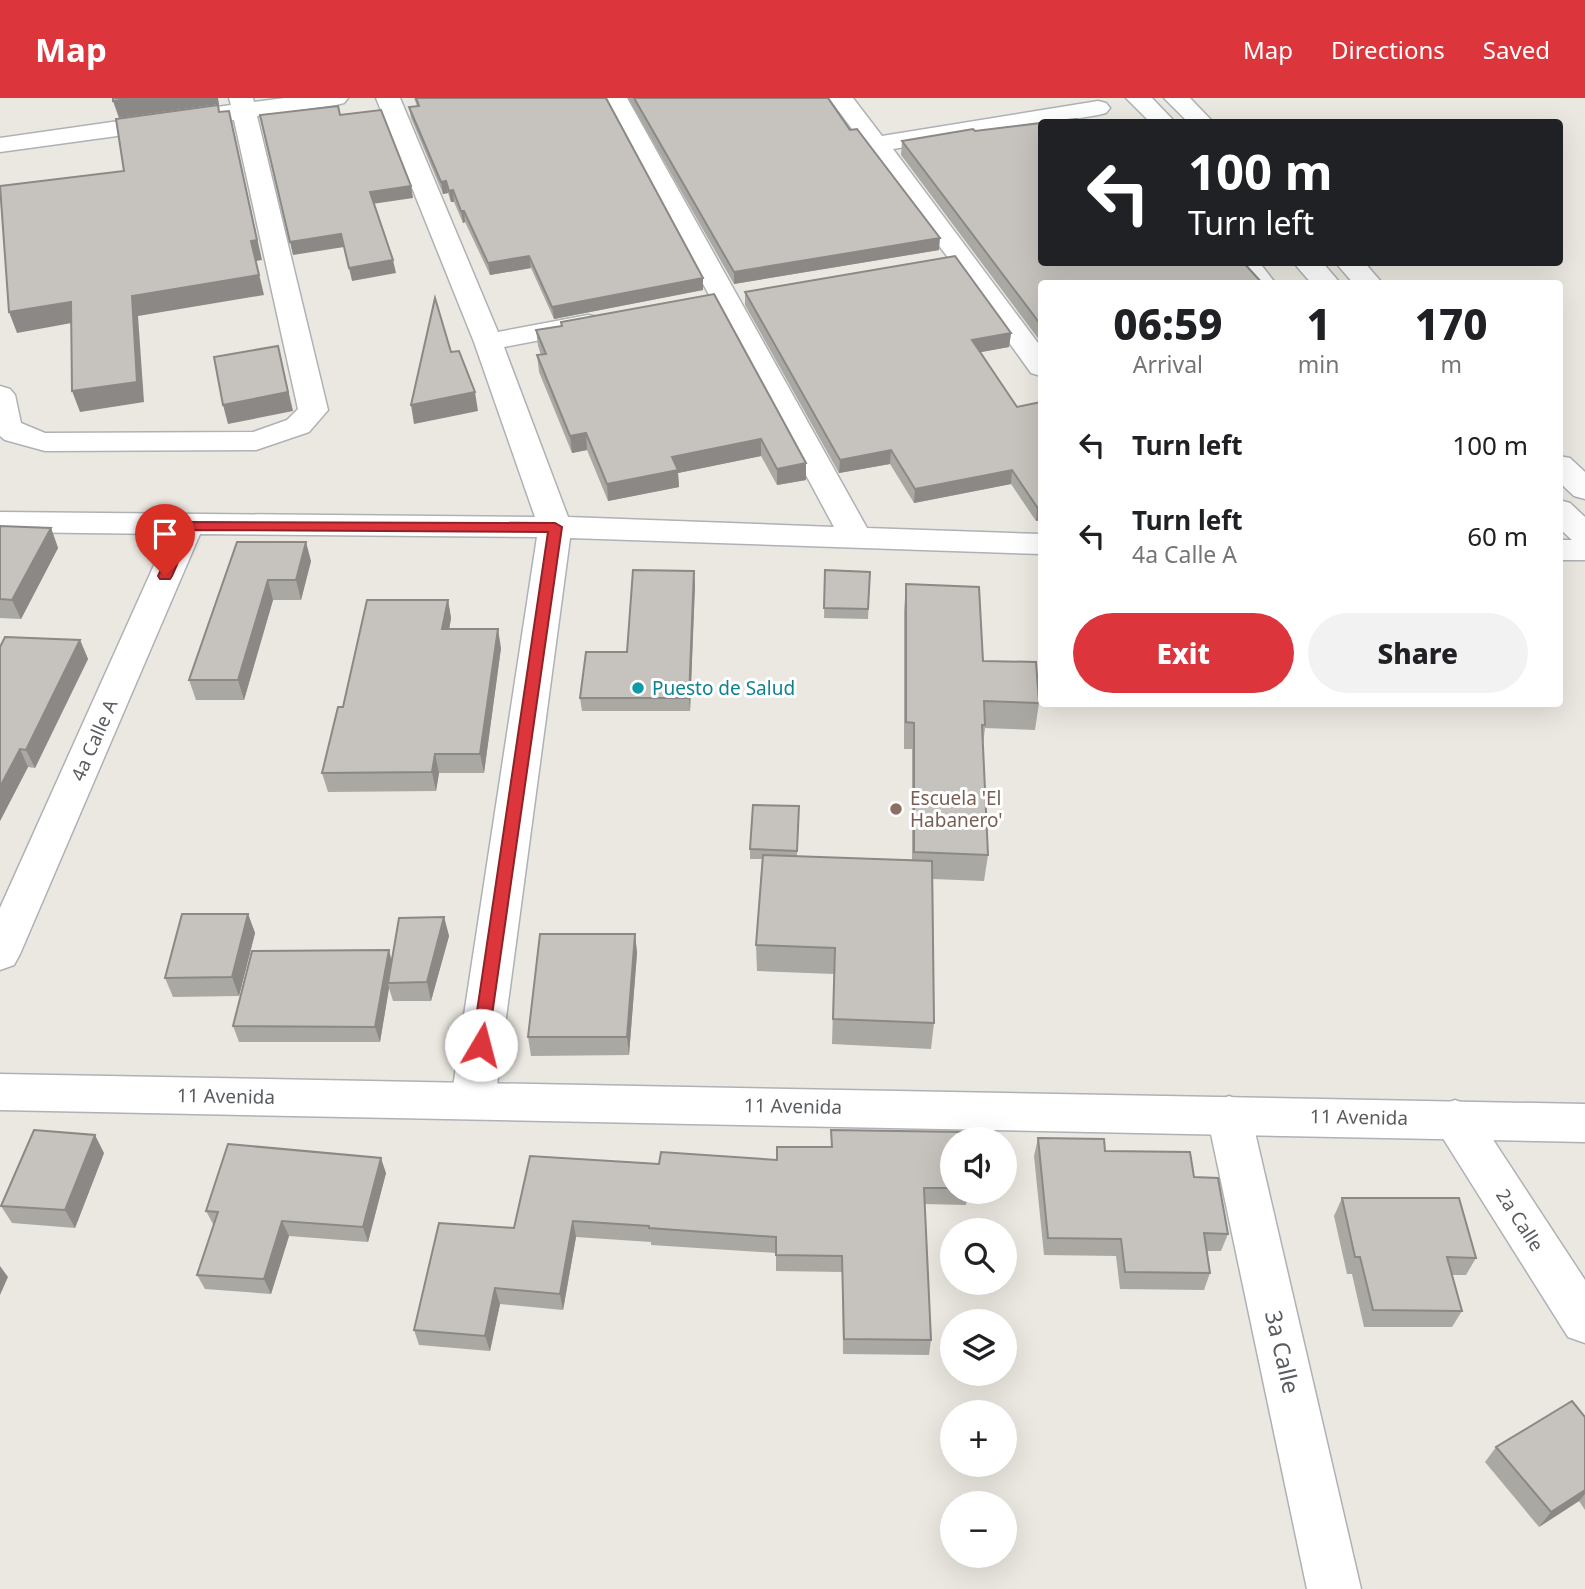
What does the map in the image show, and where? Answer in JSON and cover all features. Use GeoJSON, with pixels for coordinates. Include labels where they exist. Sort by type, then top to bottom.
{"type":"FeatureCollection","features":[{"type":"Feature","properties":{"kind":"street"},"geometry":{"type":"LineString","coordinates":[[0,145],[242,105],[336,98]]}},
{"type":"Feature","properties":{"kind":"street"},"geometry":{"type":"LineString","coordinates":[[388,98],[488,342],[555,527],[473,1100]]}},
{"type":"Feature","properties":{"kind":"street"},"geometry":{"type":"LineString","coordinates":[[615,98],[856,538]]}},
{"type":"Feature","properties":{"kind":"street"},"geometry":{"type":"LineString","coordinates":[[841,98],[877,144],[949,259],[1038,364]]}},
{"type":"Feature","properties":{"kind":"street"},"geometry":{"type":"LineString","coordinates":[[1138,98],[1160,119]]}},
{"type":"Feature","properties":{"kind":"street"},"geometry":{"type":"LineString","coordinates":[[1176,98],[1198,119]]}},
{"type":"Feature","properties":{"kind":"street"},"geometry":{"type":"LineString","coordinates":[[0,395],[3,422],[12,434],[45,442],[256,441],[298,426],[313,410],[242,105]]}},
{"type":"Feature","properties":{"kind":"street"},"geometry":{"type":"LineString","coordinates":[[877,144],[1099,109]]}},
{"type":"Feature","properties":{"kind":"street"},"geometry":{"type":"LineString","coordinates":[[1247,266],[1260,280]]}},
{"type":"Feature","properties":{"kind":"street"},"geometry":{"type":"LineString","coordinates":[[1311,266],[1324,280]]}},
{"type":"Feature","properties":{"kind":"street"},"geometry":{"type":"LineString","coordinates":[[1352,266],[1366,280]]}},
{"type":"Feature","properties":{"kind":"street"},"geometry":{"type":"LineString","coordinates":[[488,342],[620,317]]}},
{"type":"Feature","properties":{"kind":"street"},"geometry":{"type":"LineString","coordinates":[[1563,469],[1585,489]]}},
{"type":"Feature","properties":{"kind":"street"},"geometry":{"type":"LineString","coordinates":[[1563,514],[1585,535]]}},
{"type":"Feature","properties":{"kind":"street"},"geometry":{"type":"LineString","coordinates":[[0,522],[187,526],[555,527],[1038,544]]}},
{"type":"Feature","properties":{"kind":"street","name":"4a Calle A"},"geometry":{"type":"LineString","coordinates":[[0,954],[187,526]]}},
{"type":"Feature","properties":{"kind":"street"},"geometry":{"type":"LineString","coordinates":[[1563,550],[1585,550]]}},
{"type":"Feature","properties":{"kind":"street","name":"11 Avenida"},"geometry":{"type":"LineString","coordinates":[[0,1092],[1585,1123]]}},
{"type":"Feature","properties":{"kind":"street","name":"3a Calle"},"geometry":{"type":"LineString","coordinates":[[1229,1115],[1334,1589]]}},
{"type":"Feature","properties":{"kind":"street","name":"2a Calle"},"geometry":{"type":"LineString","coordinates":[[1455,1119],[1585,1321]]}},
{"type":"Feature","properties":{"kind":"building"},"geometry":{"type":"Polygon","coordinates":[[[113,98],[134,98],[113,101],[113,98]]]}},
{"type":"Feature","properties":{"kind":"building"},"geometry":{"type":"Polygon","coordinates":[[[416,98],[606,98],[703,278],[552,307],[529,256],[488,263],[453,190],[449,191],[446,181],[441,182],[409,107],[419,106],[416,98]]]}},
{"type":"Feature","properties":{"kind":"building"},"geometry":{"type":"Polygon","coordinates":[[[634,98],[828,98],[850,130],[857,129],[940,238],[734,272],[634,98]]]}},
{"type":"Feature","properties":{"kind":"building"},"geometry":{"type":"Polygon","coordinates":[[[218,105],[219,112],[229,111],[257,240],[251,241],[259,275],[132,296],[137,382],[72,391],[71,302],[9,312],[0,186],[124,171],[116,119],[218,105]]]}},
{"type":"Feature","properties":{"kind":"building"},"geometry":{"type":"Polygon","coordinates":[[[338,106],[340,115],[381,110],[411,186],[370,192],[393,260],[349,268],[341,234],[290,242],[260,115],[338,106]]]}},
{"type":"Feature","properties":{"kind":"building"},"geometry":{"type":"Polygon","coordinates":[[[1038,123],[1038,266],[1247,266],[1259,280],[1038,280],[1038,321],[902,141],[973,129],[975,131],[1038,123]]]}},
{"type":"Feature","properties":{"kind":"building"},"geometry":{"type":"Polygon","coordinates":[[[955,256],[1011,333],[972,340],[1017,407],[1038,403],[1038,507],[1012,470],[915,489],[891,450],[840,460],[745,292],[955,256]]]}},
{"type":"Feature","properties":{"kind":"building"},"geometry":{"type":"Polygon","coordinates":[[[714,294],[806,463],[777,469],[761,439],[672,457],[678,470],[607,484],[586,433],[570,436],[537,355],[546,354],[536,330],[562,326],[561,322],[714,294]]]}},
{"type":"Feature","properties":{"kind":"building"},"geometry":{"type":"Polygon","coordinates":[[[435,298],[451,352],[459,351],[475,392],[411,405],[435,298]]]}},
{"type":"Feature","properties":{"kind":"building"},"geometry":{"type":"Polygon","coordinates":[[[278,346],[288,392],[223,405],[214,357],[278,346]]]}},
{"type":"Feature","properties":{"kind":"building"},"geometry":{"type":"Polygon","coordinates":[[[0,526],[51,528],[12,600],[0,599],[0,526]]]}},
{"type":"Feature","properties":{"kind":"building"},"geometry":{"type":"Polygon","coordinates":[[[237,542],[306,542],[296,580],[268,580],[238,680],[189,680],[237,542]]]}},
{"type":"Feature","properties":{"kind":"building"},"geometry":{"type":"Polygon","coordinates":[[[633,570],[694,571],[689,698],[580,698],[586,652],[627,652],[633,570]]]}},
{"type":"Feature","properties":{"kind":"building"},"geometry":{"type":"Polygon","coordinates":[[[825,570],[870,572],[868,609],[824,608],[825,570]]]}},
{"type":"Feature","properties":{"kind":"building"},"geometry":{"type":"Polygon","coordinates":[[[906,584],[979,587],[983,661],[1036,662],[1038,689],[1038,703],[984,701],[985,725],[982,725],[988,855],[914,852],[914,723],[906,722],[906,584]]]}},
{"type":"Feature","properties":{"kind":"building"},"geometry":{"type":"Polygon","coordinates":[[[367,600],[448,600],[442,629],[498,629],[480,754],[435,754],[432,772],[322,773],[338,707],[343,707],[367,600]]]}},
{"type":"Feature","properties":{"kind":"building"},"geometry":{"type":"Polygon","coordinates":[[[5,637],[80,640],[26,750],[20,749],[0,787],[0,647],[5,637]]]}},
{"type":"Feature","properties":{"kind":"building"},"geometry":{"type":"Polygon","coordinates":[[[753,805],[799,806],[797,851],[750,849],[753,805]]]}},
{"type":"Feature","properties":{"kind":"building"},"geometry":{"type":"Polygon","coordinates":[[[763,855],[932,861],[934,1023],[833,1019],[835,948],[756,945],[763,855]]]}},
{"type":"Feature","properties":{"kind":"building"},"geometry":{"type":"Polygon","coordinates":[[[182,914],[248,914],[232,977],[165,978],[182,914]]]}},
{"type":"Feature","properties":{"kind":"building"},"geometry":{"type":"Polygon","coordinates":[[[444,917],[427,982],[388,983],[399,918],[444,917]]]}},
{"type":"Feature","properties":{"kind":"building"},"geometry":{"type":"Polygon","coordinates":[[[540,934],[635,934],[627,1037],[528,1037],[540,934]]]}},
{"type":"Feature","properties":{"kind":"building"},"geometry":{"type":"Polygon","coordinates":[[[389,950],[375,1027],[233,1026],[252,951],[389,950]]]}},
{"type":"Feature","properties":{"kind":"building"},"geometry":{"type":"Polygon","coordinates":[[[34,1130],[95,1135],[65,1210],[1,1206],[34,1130]]]}},
{"type":"Feature","properties":{"kind":"building"},"geometry":{"type":"Polygon","coordinates":[[[831,1130],[940,1132],[940,1188],[924,1188],[931,1340],[844,1339],[842,1256],[776,1255],[776,1237],[573,1221],[560,1294],[495,1288],[485,1336],[414,1330],[439,1223],[514,1228],[530,1156],[659,1164],[661,1152],[777,1160],[777,1147],[832,1147],[831,1130]]]}},
{"type":"Feature","properties":{"kind":"building"},"geometry":{"type":"Polygon","coordinates":[[[1038,1138],[1104,1139],[1105,1151],[1190,1152],[1194,1177],[1218,1178],[1228,1234],[1204,1233],[1210,1273],[1125,1272],[1121,1239],[1048,1238],[1038,1138]]]}},
{"type":"Feature","properties":{"kind":"building"},"geometry":{"type":"Polygon","coordinates":[[[228,1144],[381,1158],[363,1227],[282,1221],[264,1279],[197,1275],[218,1212],[206,1211],[228,1144]]]}},
{"type":"Feature","properties":{"kind":"building"},"geometry":{"type":"Polygon","coordinates":[[[1342,1198],[1459,1198],[1476,1258],[1447,1257],[1462,1311],[1373,1310],[1360,1257],[1355,1257],[1342,1198]]]}},
{"type":"Feature","properties":{"kind":"building"},"geometry":{"type":"Polygon","coordinates":[[[1572,1401],[1585,1417],[1585,1490],[1551,1512],[1496,1447],[1572,1401]]]}},
{"type":"Feature","properties":{"kind":"place","name":"Puesto de Salud"},"geometry":{"type":"Point","coordinates":[638,688]}},
{"type":"Feature","properties":{"kind":"place","name":"Escuela 'El Habanero'"},"geometry":{"type":"Point","coordinates":[896,809]}},
{"type":"Feature","properties":{"kind":"route"},"geometry":{"type":"LineString","coordinates":[[165,576],[187,526],[555,527],[481,1045]]}}]}
